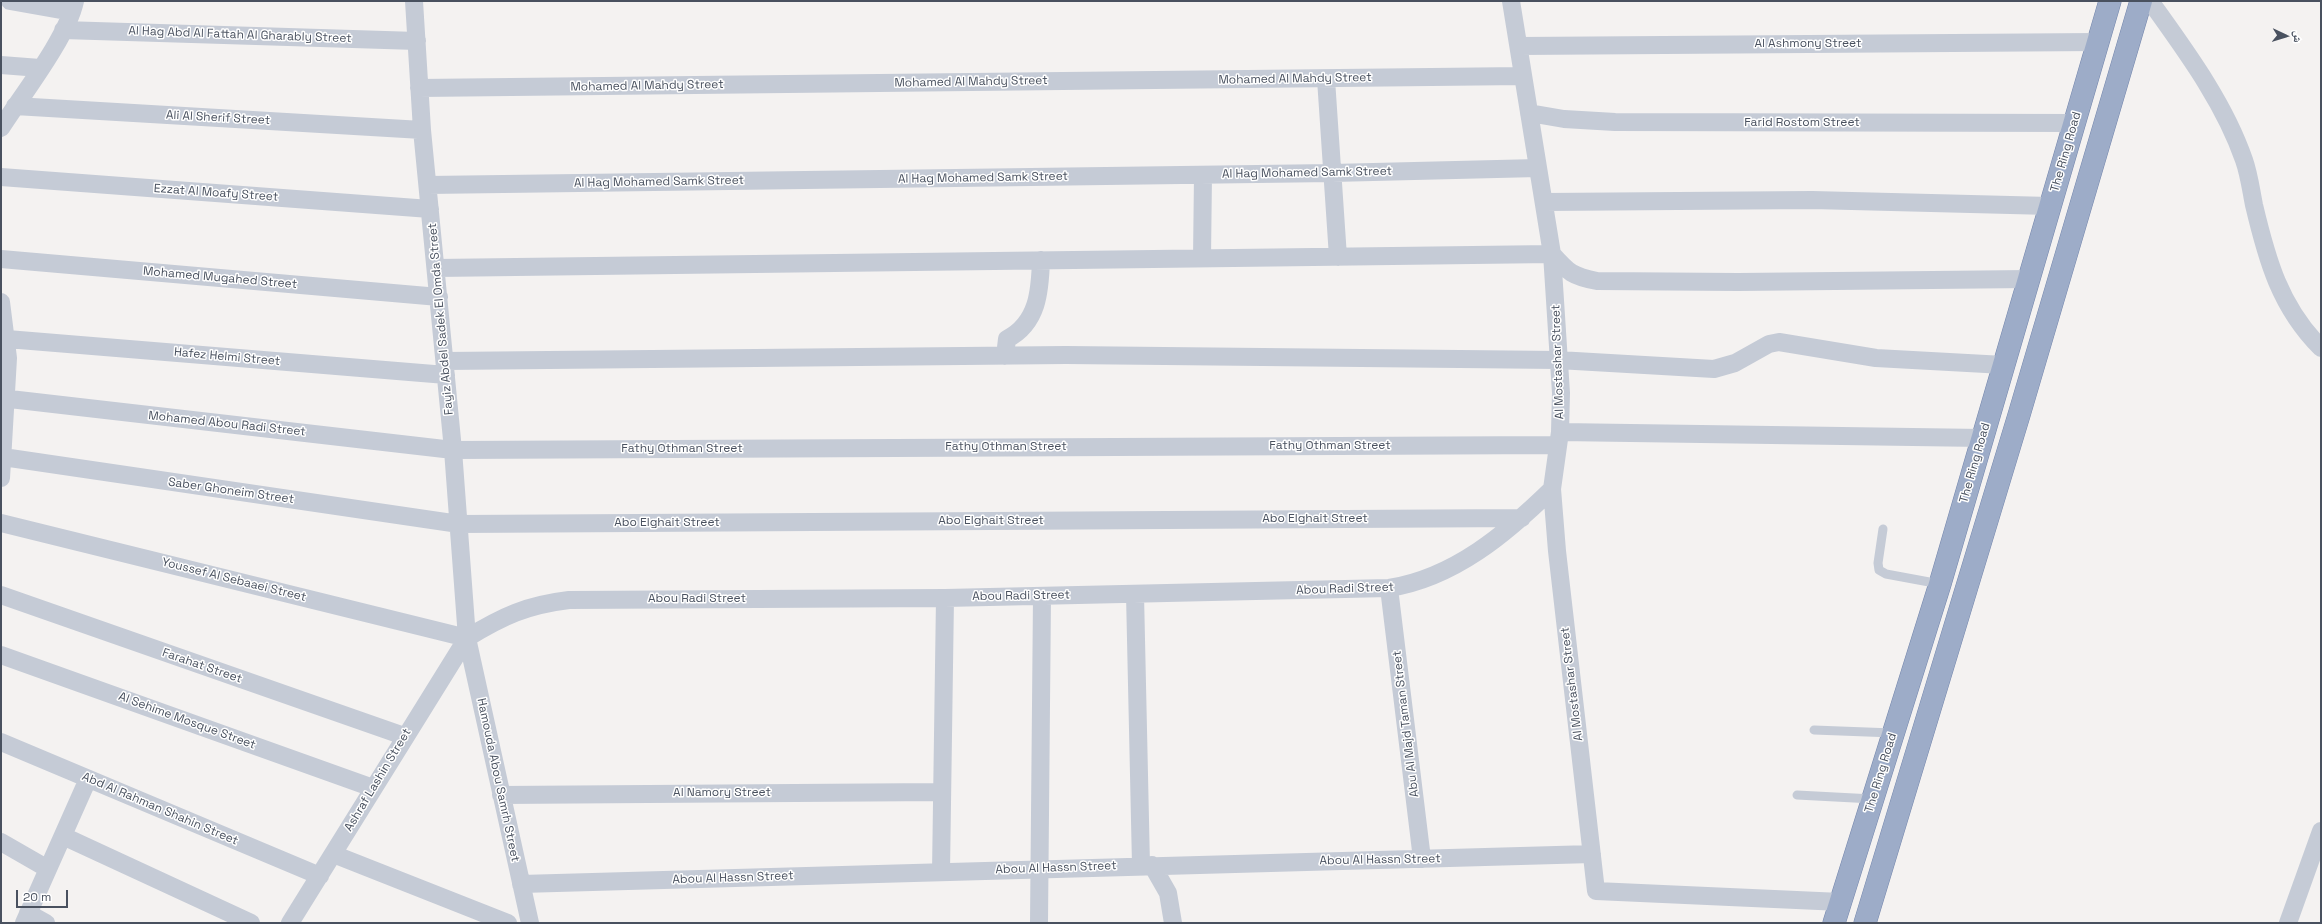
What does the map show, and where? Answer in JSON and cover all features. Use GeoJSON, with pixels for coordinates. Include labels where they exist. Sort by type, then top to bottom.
{"type":"FeatureCollection","features":[{"type":"Feature","properties":{"kind":"highway","name":"The Ring Road"},"geometry":{"type":"LineString","coordinates":[[1834,923],[1940,584],[2110,1]]}},
{"type":"Feature","properties":{"kind":"highway"},"geometry":{"type":"LineString","coordinates":[[1865,923],[1964,592],[2022,408],[2141,1]]}},
{"type":"Feature","properties":{"kind":"highway"},"geometry":{"type":"LineString","coordinates":[[1940,584],[1964,592]]}},
{"type":"Feature","properties":{"kind":"street"},"geometry":{"type":"LineString","coordinates":[[1,128],[63,30],[74,6],[10,1]]}},
{"type":"Feature","properties":{"kind":"street","name":"Fayiz Abdel Sadek El Omda Street"},"geometry":{"type":"LineString","coordinates":[[414,1],[422,130],[453,450],[467,638]]}},
{"type":"Feature","properties":{"kind":"street","name":"Al Mostashar Street"},"geometry":{"type":"LineString","coordinates":[[1511,1],[1552,254],[1561,394],[1559,438],[1552,489],[1557,551],[1596,891],[1841,902]]}},
{"type":"Feature","properties":{"kind":"street"},"geometry":{"type":"LineString","coordinates":[[2150,1],[2192,60],[2221,110],[2244,160],[2272,273],[2288,307],[2305,332],[2321,348]]}},
{"type":"Feature","properties":{"kind":"street","name":"Al Hag Abd Al Fattah Al Gharably Street"},"geometry":{"type":"LineString","coordinates":[[63,30],[417,41]]}},
{"type":"Feature","properties":{"kind":"street","name":"Al Ashmony Street"},"geometry":{"type":"LineString","coordinates":[[1518,46],[2098,42]]}},
{"type":"Feature","properties":{"kind":"street"},"geometry":{"type":"LineString","coordinates":[[1,65],[40,68]]}},
{"type":"Feature","properties":{"kind":"street","name":"Mohamed Al Mahdy Street"},"geometry":{"type":"LineString","coordinates":[[419,88],[1523,76]]}},
{"type":"Feature","properties":{"kind":"street"},"geometry":{"type":"LineString","coordinates":[[1326,79],[1338,257]]}},
{"type":"Feature","properties":{"kind":"street","name":"Ali Al Sherif Street"},"geometry":{"type":"LineString","coordinates":[[15,106],[422,130]]}},
{"type":"Feature","properties":{"kind":"street","name":"Farid Rostom Street"},"geometry":{"type":"LineString","coordinates":[[1529,113],[1564,119],[1615,122],[2074,124]]}},
{"type":"Feature","properties":{"kind":"street","name":"Al Hag Mohamed Samk Street"},"geometry":{"type":"LineString","coordinates":[[428,185],[1203,175],[1538,168]]}},
{"type":"Feature","properties":{"kind":"street"},"geometry":{"type":"LineString","coordinates":[[1202,258],[1203,175]]}},
{"type":"Feature","properties":{"kind":"street","name":"Ezzat Al Moafy Street"},"geometry":{"type":"LineString","coordinates":[[1,177],[430,209]]}},
{"type":"Feature","properties":{"kind":"street"},"geometry":{"type":"LineString","coordinates":[[1544,202],[1812,200],[2050,206]]}},
{"type":"Feature","properties":{"kind":"street"},"geometry":{"type":"LineString","coordinates":[[436,268],[1552,254],[1567,271],[1576,276],[1597,281],[1738,282],[2029,279]]}},
{"type":"Feature","properties":{"kind":"street","name":"Mohamed Mugahed Street"},"geometry":{"type":"LineString","coordinates":[[1,258],[439,297]]}},
{"type":"Feature","properties":{"kind":"street"},"geometry":{"type":"LineString","coordinates":[[1005,356],[1007,339],[1025,325],[1034,312],[1040,290],[1041,260]]}},
{"type":"Feature","properties":{"kind":"street"},"geometry":{"type":"LineString","coordinates":[[1,478],[8,339],[2,309]]}},
{"type":"Feature","properties":{"kind":"street","name":"Hafez Helmi Street"},"geometry":{"type":"LineString","coordinates":[[8,339],[445,368],[1005,356],[1558,360],[1714,370],[1735,363],[1769,344],[1787,342],[1860,357],[2004,365]]}},
{"type":"Feature","properties":{"kind":"street","name":"Mohamed Abou Radi Street"},"geometry":{"type":"LineString","coordinates":[[4,399],[453,450]]}},
{"type":"Feature","properties":{"kind":"street","name":"Fathy Othman Street"},"geometry":{"type":"LineString","coordinates":[[453,450],[1559,438],[1983,438]]}},
{"type":"Feature","properties":{"kind":"street","name":"Saber Ghoneim Street"},"geometry":{"type":"LineString","coordinates":[[3,457],[459,524]]}},
{"type":"Feature","properties":{"kind":"street","name":"Abou Radi Street"},"geometry":{"type":"LineString","coordinates":[[467,638],[513,612],[540,603],[569,600],[945,598],[1389,588],[1426,580],[1444,573],[1522,518],[1552,489]]}},
{"type":"Feature","properties":{"kind":"street","name":"Abo Elghait Street"},"geometry":{"type":"LineString","coordinates":[[459,524],[1522,518]]}},
{"type":"Feature","properties":{"kind":"street","name":"Youssef Al Sebaaei Street"},"geometry":{"type":"LineString","coordinates":[[1,523],[467,638]]}},
{"type":"Feature","properties":{"kind":"street","name":"Abu Al Majd Taman Street"},"geometry":{"type":"LineString","coordinates":[[1389,588],[1422,859]]}},
{"type":"Feature","properties":{"kind":"street"},"geometry":{"type":"LineString","coordinates":[[1135,594],[1146,865],[1168,893],[1173,923]]}},
{"type":"Feature","properties":{"kind":"street","name":"Farahat Street"},"geometry":{"type":"LineString","coordinates":[[1,595],[404,736]]}},
{"type":"Feature","properties":{"kind":"street"},"geometry":{"type":"LineString","coordinates":[[1039,923],[1042,596]]}},
{"type":"Feature","properties":{"kind":"street"},"geometry":{"type":"LineString","coordinates":[[941,872],[945,598]]}},
{"type":"Feature","properties":{"kind":"street","name":"Ashraf Lashin Street"},"geometry":{"type":"LineString","coordinates":[[290,923],[404,736],[467,638]]}},
{"type":"Feature","properties":{"kind":"street","name":"Hamouda Abou Samrh Street"},"geometry":{"type":"LineString","coordinates":[[467,638],[530,923]]}},
{"type":"Feature","properties":{"kind":"street","name":"Al Sehime Mosque Street"},"geometry":{"type":"LineString","coordinates":[[1,655],[373,788]]}},
{"type":"Feature","properties":{"kind":"street","name":"Abd Al Rahman Shahin Street"},"geometry":{"type":"LineString","coordinates":[[1,742],[320,876]]}},
{"type":"Feature","properties":{"kind":"street"},"geometry":{"type":"LineString","coordinates":[[46,923],[26,918],[88,779]]}},
{"type":"Feature","properties":{"kind":"street","name":"Al Namory Street"},"geometry":{"type":"LineString","coordinates":[[502,794],[942,792]]}},
{"type":"Feature","properties":{"kind":"street"},"geometry":{"type":"LineString","coordinates":[[2288,923],[2321,831]]}},
{"type":"Feature","properties":{"kind":"street"},"geometry":{"type":"LineString","coordinates":[[63,836],[251,923]]}},
{"type":"Feature","properties":{"kind":"street"},"geometry":{"type":"LineString","coordinates":[[1,842],[48,868]]}},
{"type":"Feature","properties":{"kind":"street"},"geometry":{"type":"LineString","coordinates":[[333,854],[508,923]]}},
{"type":"Feature","properties":{"kind":"street","name":"Abou Al Hassn Street"},"geometry":{"type":"LineString","coordinates":[[521,884],[1146,865],[1592,854]]}},
{"type":"Feature","properties":{"kind":"lane"},"geometry":{"type":"LineString","coordinates":[[1883,529],[1878,562],[1879,570],[1886,574],[1940,584]]}},
{"type":"Feature","properties":{"kind":"lane"},"geometry":{"type":"LineString","coordinates":[[1814,730],[1893,733]]}},
{"type":"Feature","properties":{"kind":"lane"},"geometry":{"type":"LineString","coordinates":[[1797,795],[1872,799]]}}]}
